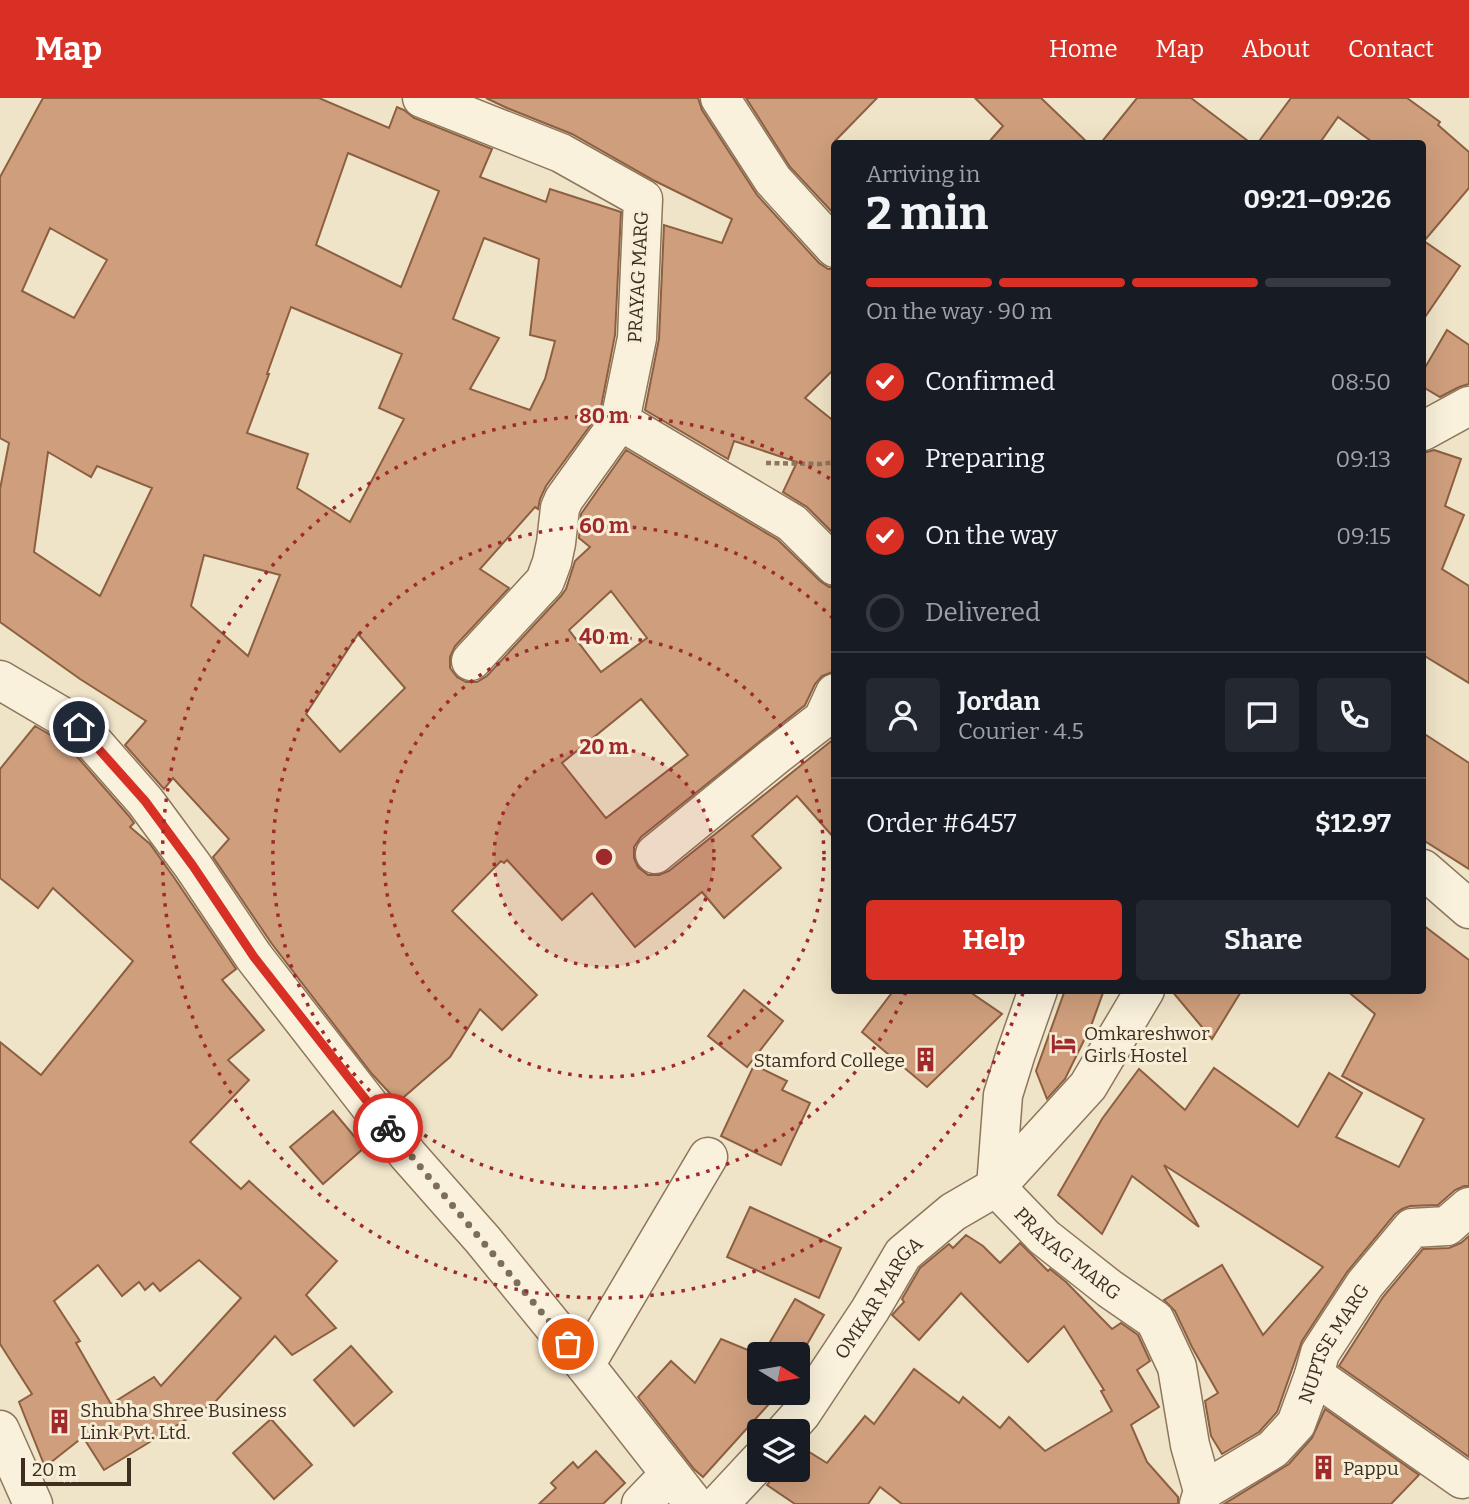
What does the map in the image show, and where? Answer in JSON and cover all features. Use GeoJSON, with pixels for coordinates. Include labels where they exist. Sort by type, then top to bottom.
{"type":"FeatureCollection","features":[{"type":"Feature","properties":{"kind":"street","name":"PRAYAG MARG"},"geometry":{"type":"LineString","coordinates":[[422,98],[561,153],[643,200],[637,338],[620,421]]}},
{"type":"Feature","properties":{"kind":"street"},"geometry":{"type":"LineString","coordinates":[[720,98],[773,180],[831,244]]}},
{"type":"Feature","properties":{"kind":"street"},"geometry":{"type":"LineString","coordinates":[[1426,429],[1469,406]]}},
{"type":"Feature","properties":{"kind":"street"},"geometry":{"type":"LineString","coordinates":[[471,661],[545,581],[552,562],[560,508],[564,499],[620,421],[792,523],[831,562]]}},
{"type":"Feature","properties":{"kind":"street"},"geometry":{"type":"LineString","coordinates":[[0,680],[79,727],[145,801],[193,866],[254,957],[408,1155],[585,1365],[694,1504]]}},
{"type":"Feature","properties":{"kind":"street"},"geometry":{"type":"LineString","coordinates":[[655,854],[823,719],[831,702]]}},
{"type":"Feature","properties":{"kind":"street"},"geometry":{"type":"LineString","coordinates":[[1426,871],[1468,905]]}},
{"type":"Feature","properties":{"kind":"street"},"geometry":{"type":"LineString","coordinates":[[996,1187],[1003,1095],[1037,994]]}},
{"type":"Feature","properties":{"kind":"street","name":"OMKAR MARGA"},"geometry":{"type":"LineString","coordinates":[[797,1419],[870,1310],[903,1254],[953,1212],[996,1187],[1088,1086],[1143,994]]}},
{"type":"Feature","properties":{"kind":"street"},"geometry":{"type":"LineString","coordinates":[[585,1365],[708,1157]]}},
{"type":"Feature","properties":{"kind":"street","name":"PRAYAG MARG"},"geometry":{"type":"LineString","coordinates":[[996,1187],[1044,1237],[1110,1289],[1155,1320],[1177,1367],[1201,1498]]}},
{"type":"Feature","properties":{"kind":"street","name":"NUPTSE MARG"},"geometry":{"type":"LineString","coordinates":[[1201,1498],[1273,1449],[1296,1424],[1320,1353],[1364,1284],[1412,1228],[1447,1226],[1469,1207]]}},
{"type":"Feature","properties":{"kind":"street"},"geometry":{"type":"LineString","coordinates":[[1314,1375],[1462,1479]]}},
{"type":"Feature","properties":{"kind":"street"},"geometry":{"type":"LineString","coordinates":[[0,1430],[21,1501]]}},
{"type":"Feature","properties":{"kind":"street"},"geometry":{"type":"LineString","coordinates":[[640,1504],[670,1474]]}},
{"type":"Feature","properties":{"kind":"street"},"geometry":{"type":"LineString","coordinates":[[719,1504],[747,1474]]}},
{"type":"Feature","properties":{"kind":"building"},"geometry":{"type":"Polygon","coordinates":[[[43,98],[319,98],[389,128],[397,107],[414,118],[492,149],[480,177],[546,202],[550,189],[621,212],[615,335],[600,412],[546,486],[538,509],[535,507],[480,569],[509,588],[455,646],[450,657],[450,668],[457,677],[466,682],[477,682],[487,676],[561,596],[575,561],[590,547],[579,538],[581,514],[626,450],[778,540],[820,581],[831,587],[831,673],[822,676],[815,684],[805,705],[641,837],[634,847],[634,858],[638,867],[648,875],[669,871],[831,741],[831,834],[797,796],[752,836],[781,868],[724,918],[702,892],[635,947],[592,893],[562,920],[507,860],[504,863],[501,861],[452,911],[537,995],[502,1030],[480,1009],[450,1057],[398,1102],[372,1074],[272,944],[213,857],[229,839],[173,778],[164,789],[125,745],[146,721],[80,679],[0,622],[0,489],[9,443],[0,438],[0,177],[43,98]],[[348,153],[316,245],[401,287],[439,191],[348,153]],[[50,228],[22,291],[74,318],[107,260],[50,228]],[[484,238],[453,319],[499,338],[470,389],[530,410],[545,379],[555,341],[530,335],[539,259],[484,238]],[[291,307],[247,433],[308,454],[297,488],[350,522],[404,419],[379,408],[402,354],[291,307]],[[48,452],[34,552],[100,596],[152,488],[97,466],[91,477],[48,452]],[[204,555],[191,606],[248,656],[280,575],[204,555]],[[611,591],[569,630],[601,672],[647,638],[611,591]],[[358,634],[306,714],[340,752],[405,688],[358,634]],[[641,699],[562,763],[606,818],[688,755],[641,699]]]}},
{"type":"Feature","properties":{"kind":"building"},"geometry":{"type":"Polygon","coordinates":[[[486,98],[698,98],[702,110],[757,195],[819,263],[831,269],[831,372],[805,398],[831,419],[831,531],[807,507],[783,492],[797,462],[734,441],[728,459],[645,410],[659,339],[664,225],[722,243],[732,219],[655,181],[572,134],[486,98]]]}},
{"type":"Feature","properties":{"kind":"building"},"geometry":{"type":"Polygon","coordinates":[[[746,98],[877,98],[836,140],[831,140],[831,211],[790,167],[746,98]]]}},
{"type":"Feature","properties":{"kind":"building"},"geometry":{"type":"Polygon","coordinates":[[[975,98],[1041,98],[1085,140],[991,140],[1003,126],[975,98]]]}},
{"type":"Feature","properties":{"kind":"building"},"geometry":{"type":"Polygon","coordinates":[[[1137,98],[1191,98],[1247,140],[1103,140],[1137,98]]]}},
{"type":"Feature","properties":{"kind":"building"},"geometry":{"type":"Polygon","coordinates":[[[1291,98],[1407,98],[1440,122],[1438,125],[1469,152],[1469,188],[1426,239],[1426,140],[1370,140],[1338,117],[1322,140],[1260,140],[1291,98]]]}},
{"type":"Feature","properties":{"kind":"building"},"geometry":{"type":"Polygon","coordinates":[[[1426,242],[1460,266],[1426,316],[1426,242]]]}},
{"type":"Feature","properties":{"kind":"building"},"geometry":{"type":"Polygon","coordinates":[[[1447,330],[1469,345],[1469,384],[1440,397],[1426,389],[1426,366],[1447,330]]]}},
{"type":"Feature","properties":{"kind":"building"},"geometry":{"type":"Polygon","coordinates":[[[1434,450],[1461,459],[1445,506],[1464,515],[1442,569],[1469,586],[1469,683],[1426,657],[1426,452],[1434,450]]]}},
{"type":"Feature","properties":{"kind":"building"},"geometry":{"type":"Polygon","coordinates":[[[35,726],[66,744],[128,815],[134,823],[130,827],[150,844],[175,879],[236,969],[222,980],[264,1030],[228,1060],[249,1080],[190,1142],[241,1189],[249,1181],[337,1261],[306,1295],[336,1328],[292,1355],[275,1336],[215,1402],[104,1470],[83,1437],[45,1467],[19,1402],[32,1394],[0,1344],[0,1042],[41,1075],[133,961],[53,888],[38,908],[0,878],[0,769],[35,726]],[[199,1260],[160,1291],[153,1283],[145,1290],[139,1282],[122,1296],[98,1265],[54,1301],[80,1341],[76,1343],[111,1404],[154,1377],[161,1386],[241,1298],[199,1260]]]}},
{"type":"Feature","properties":{"kind":"building"},"geometry":{"type":"Polygon","coordinates":[[[1426,735],[1469,763],[1469,869],[1426,842],[1426,735]]]}},
{"type":"Feature","properties":{"kind":"building"},"geometry":{"type":"Polygon","coordinates":[[[1426,927],[1469,960],[1469,1186],[1455,1190],[1438,1205],[1410,1206],[1395,1214],[1347,1272],[1302,1341],[1277,1412],[1259,1432],[1222,1454],[1211,1436],[1205,1401],[1218,1393],[1175,1311],[1164,1300],[1222,1265],[1263,1335],[1323,1267],[1164,1165],[1199,1227],[1132,1176],[1102,1234],[1058,1195],[1102,1119],[1139,1069],[1185,1110],[1214,1068],[1298,1127],[1329,1073],[1362,1093],[1336,1137],[1399,1167],[1424,1119],[1342,1076],[1375,1014],[1351,994],[1426,994],[1426,927]]]}},
{"type":"Feature","properties":{"kind":"building"},"geometry":{"type":"Polygon","coordinates":[[[744,990],[783,1021],[747,1067],[708,1036],[744,990]]]}},
{"type":"Feature","properties":{"kind":"building","name":"Stamford College"},"geometry":{"type":"Polygon","coordinates":[[[891,994],[973,994],[1002,1014],[927,1087],[862,1032],[891,994]]]}},
{"type":"Feature","properties":{"kind":"building","name":"Omkareshwor Girls Hostel"},"geometry":{"type":"Polygon","coordinates":[[[1064,994],[1103,994],[1091,1026],[1065,1079],[1047,1099],[1036,1071],[1064,994]]]}},
{"type":"Feature","properties":{"kind":"building"},"geometry":{"type":"Polygon","coordinates":[[[1174,994],[1240,994],[1212,1039],[1174,994]]]}},
{"type":"Feature","properties":{"kind":"building"},"geometry":{"type":"Polygon","coordinates":[[[754,1065],[787,1081],[782,1090],[810,1103],[781,1165],[721,1136],[754,1065]]]}},
{"type":"Feature","properties":{"kind":"building"},"geometry":{"type":"Polygon","coordinates":[[[333,1111],[364,1148],[323,1184],[290,1147],[333,1111]]]}},
{"type":"Feature","properties":{"kind":"building"},"geometry":{"type":"Polygon","coordinates":[[[750,1207],[841,1248],[819,1298],[727,1257],[750,1207]]]}},
{"type":"Feature","properties":{"kind":"building"},"geometry":{"type":"Polygon","coordinates":[[[966,1235],[983,1246],[1000,1263],[1020,1243],[1048,1271],[1050,1269],[1066,1282],[1112,1329],[1121,1323],[1138,1335],[1150,1361],[1137,1370],[1159,1407],[1131,1425],[1147,1462],[1178,1497],[1178,1504],[902,1504],[880,1487],[868,1504],[795,1504],[767,1485],[769,1482],[810,1482],[810,1453],[827,1463],[865,1416],[874,1424],[914,1369],[959,1403],[963,1397],[1000,1428],[1009,1417],[1045,1451],[1112,1411],[1101,1391],[1104,1390],[1064,1326],[1028,1362],[961,1293],[919,1340],[892,1315],[904,1302],[902,1299],[920,1268],[949,1244],[953,1248],[966,1235]]]}},
{"type":"Feature","properties":{"kind":"building"},"geometry":{"type":"Polygon","coordinates":[[[1469,1236],[1469,1457],[1339,1366],[1383,1297],[1423,1249],[1449,1248],[1469,1236]]]}},
{"type":"Feature","properties":{"kind":"building"},"geometry":{"type":"Polygon","coordinates":[[[795,1299],[824,1315],[808,1342],[770,1342],[795,1299]]]}},
{"type":"Feature","properties":{"kind":"building"},"geometry":{"type":"Polygon","coordinates":[[[721,1339],[747,1350],[747,1405],[768,1405],[755,1419],[747,1419],[747,1428],[703,1477],[638,1397],[671,1361],[695,1383],[721,1339]]]}},
{"type":"Feature","properties":{"kind":"building"},"geometry":{"type":"Polygon","coordinates":[[[351,1346],[392,1392],[354,1426],[314,1380],[351,1346]]]}},
{"type":"Feature","properties":{"kind":"building"},"geometry":{"type":"Polygon","coordinates":[[[1325,1409],[1419,1475],[1391,1504],[1224,1504],[1289,1464],[1312,1438],[1325,1409]]]}},
{"type":"Feature","properties":{"kind":"building"},"geometry":{"type":"Polygon","coordinates":[[[271,1419],[312,1465],[274,1499],[233,1453],[271,1419]]]}},
{"type":"Feature","properties":{"kind":"building"},"geometry":{"type":"Polygon","coordinates":[[[596,1451],[625,1483],[603,1504],[539,1504],[556,1488],[551,1483],[573,1462],[578,1468],[596,1451]]]}},
{"type":"Feature","properties":{"kind":"way so far"},"geometry":{"type":"LineString","coordinates":[[388,1128],[568,1344]]}},
{"type":"Feature","properties":{"kind":"place","name":"Omkareshwor Girls Hostel"},"geometry":{"type":"Point","coordinates":[1064,1044]}},
{"type":"Feature","properties":{"kind":"place","name":"Stamford College"},"geometry":{"type":"Point","coordinates":[925,1060]}},
{"type":"Feature","properties":{"kind":"place","name":"Shubha Shree Business Link Pvt. Ltd."},"geometry":{"type":"Point","coordinates":[60,1421]}},
{"type":"Feature","properties":{"kind":"place","name":"Pappu"},"geometry":{"type":"Point","coordinates":[1323,1468]}},
{"type":"Feature","properties":{"kind":"route"},"geometry":{"type":"LineString","coordinates":[[79,727],[145,801],[193,866],[254,957],[388,1128]]}}]}
